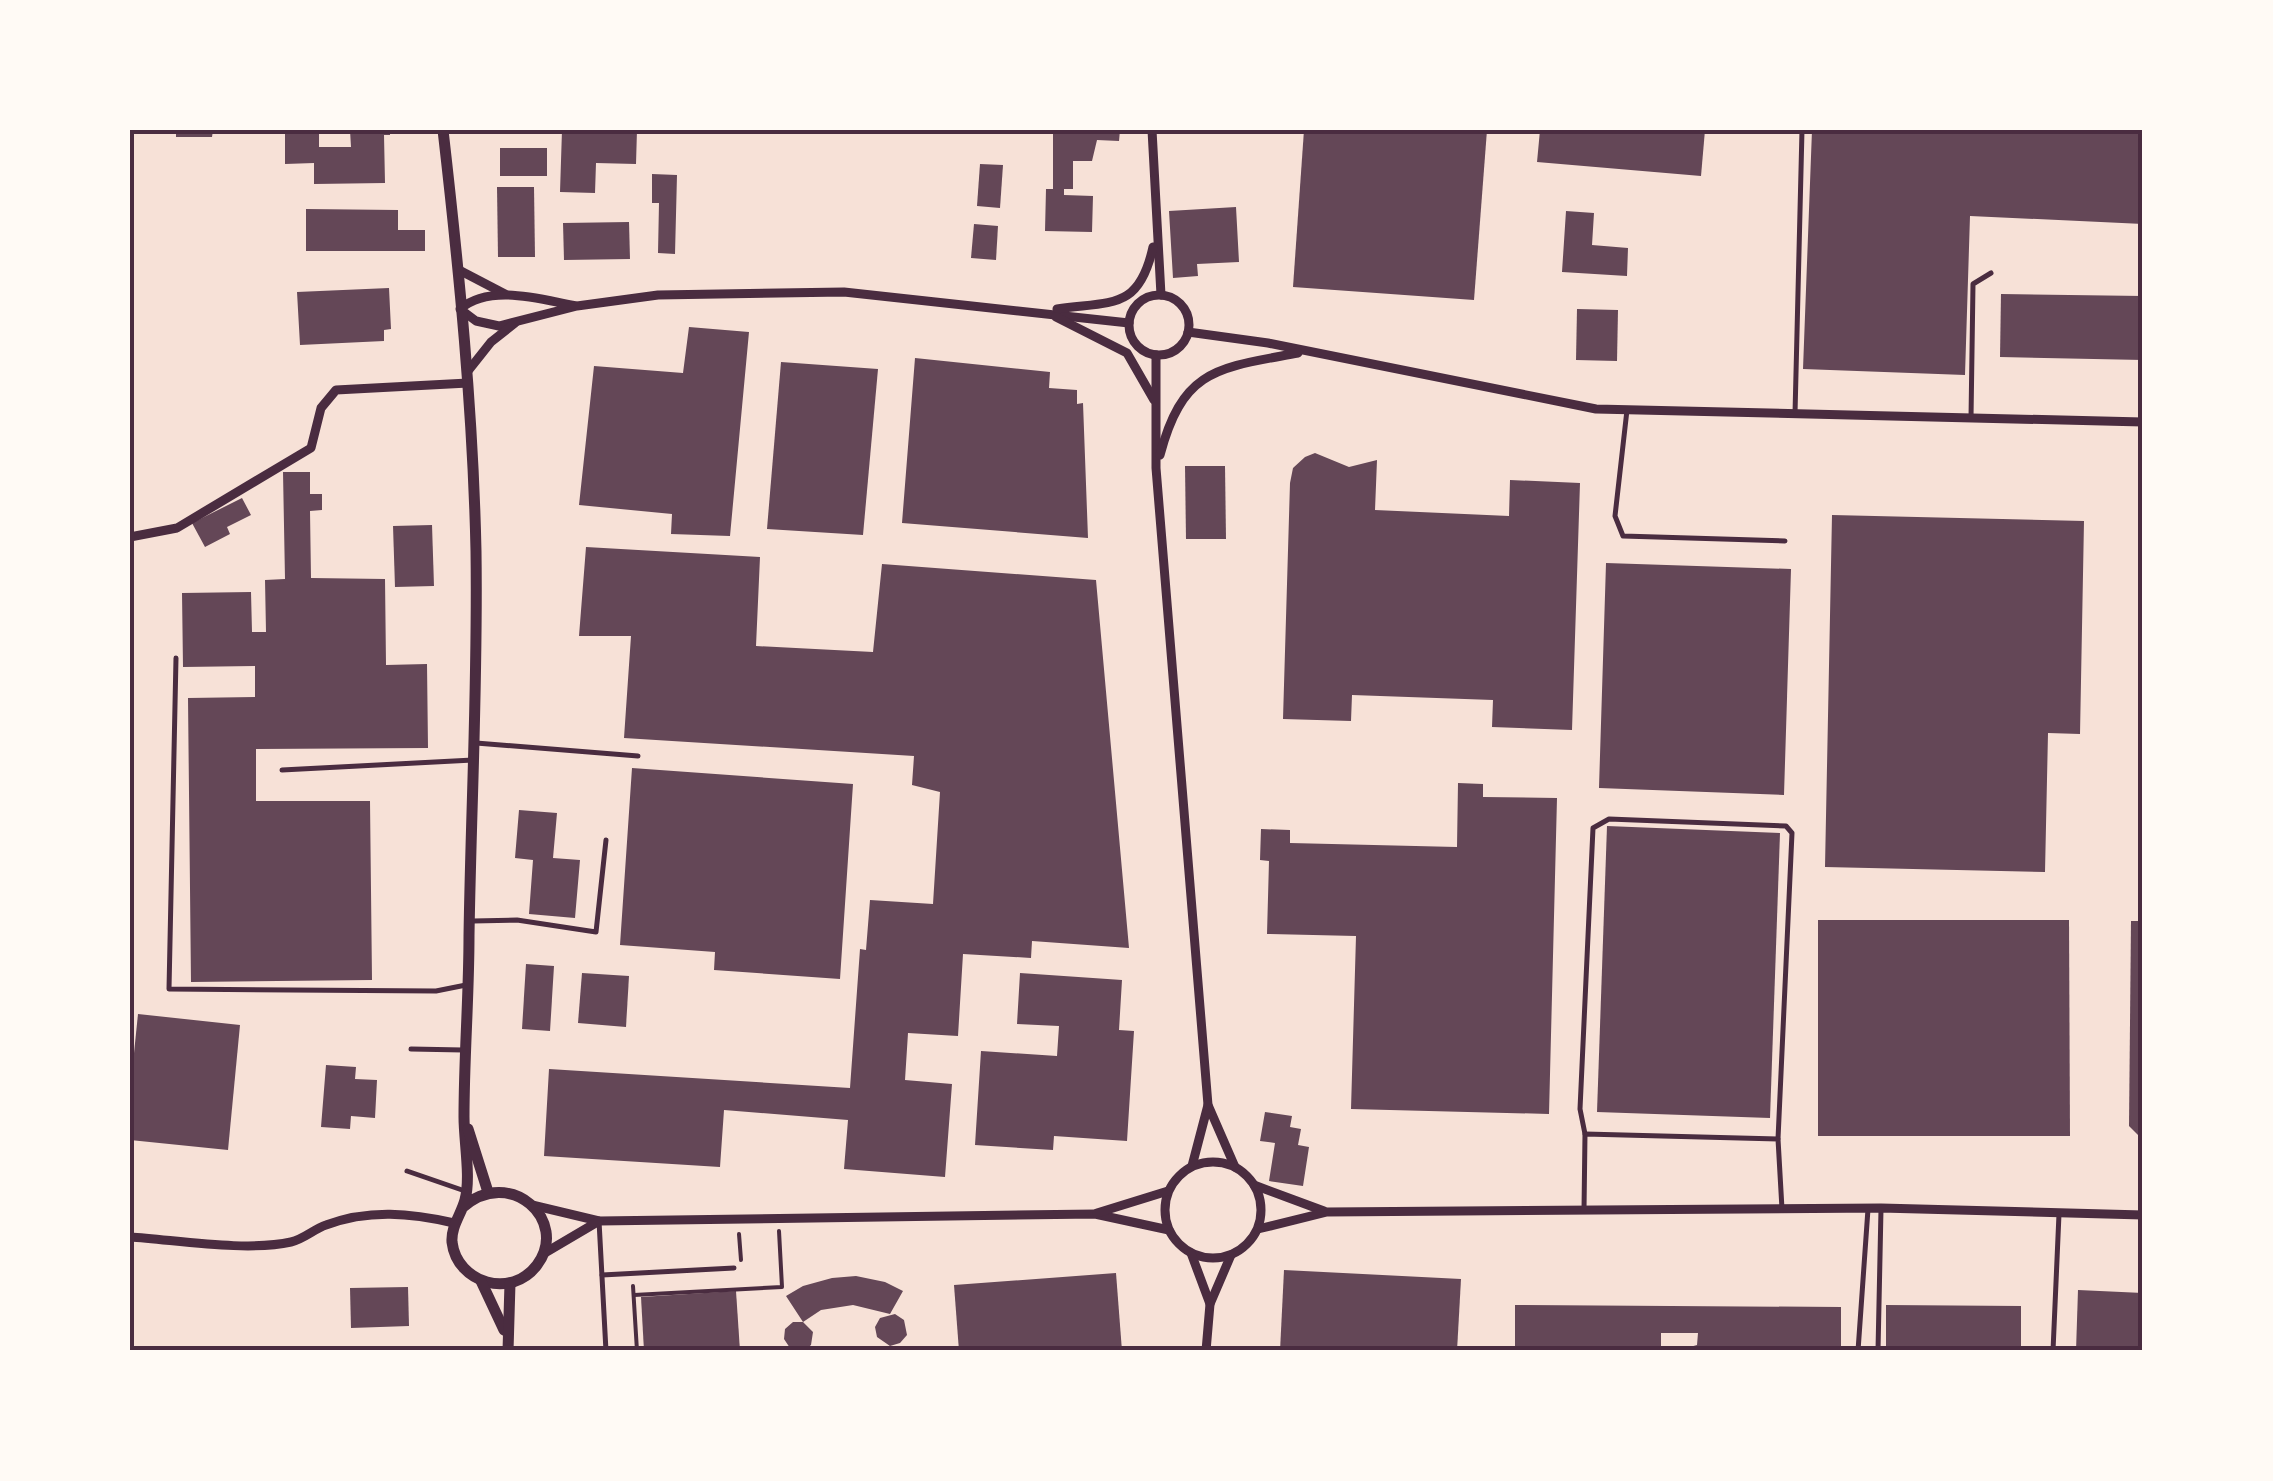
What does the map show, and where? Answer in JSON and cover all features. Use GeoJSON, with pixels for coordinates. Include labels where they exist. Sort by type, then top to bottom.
{"type":"FeatureCollection","features":[{"type":"Feature","properties":{"kind":"street"},"geometry":{"type":"LineString","coordinates":[[443,130],[460,270],[476,548],[476,760],[464,1114],[467,1192],[454,1224],[452,1244],[469,1274],[481,1281],[510,1283],[525,1276],[542,1254],[599,1221]]}},
{"type":"Feature","properties":{"kind":"street"},"geometry":{"type":"LineString","coordinates":[[1152,130],[1161,294]]}},
{"type":"Feature","properties":{"kind":"street"},"geometry":{"type":"LineString","coordinates":[[1044,311],[1122,301],[1140,284],[1156,236]]}},
{"type":"Feature","properties":{"kind":"street"},"geometry":{"type":"LineString","coordinates":[[460,270],[508,295]]}},
{"type":"Feature","properties":{"kind":"street"},"geometry":{"type":"LineString","coordinates":[[460,309],[486,325],[516,322],[578,306],[658,296],[844,292],[1129,323]]}},
{"type":"Feature","properties":{"kind":"street"},"geometry":{"type":"LineString","coordinates":[[1161,294],[1177,300],[1189,323],[1180,346],[1156,354],[1133,340],[1129,323],[1142,299],[1161,294]]}},
{"type":"Feature","properties":{"kind":"street"},"geometry":{"type":"LineString","coordinates":[[460,309],[479,297],[508,295],[578,306]]}},
{"type":"Feature","properties":{"kind":"street"},"geometry":{"type":"LineString","coordinates":[[1044,311],[1127,353],[1155,402]]}},
{"type":"Feature","properties":{"kind":"street"},"geometry":{"type":"LineString","coordinates":[[468,377],[491,342],[516,322]]}},
{"type":"Feature","properties":{"kind":"street"},"geometry":{"type":"LineString","coordinates":[[1188,332],[1306,351],[1596,409],[2143,422]]}},
{"type":"Feature","properties":{"kind":"street"},"geometry":{"type":"LineString","coordinates":[[1156,468],[1170,419],[1188,392],[1215,371],[1306,351]]}},
{"type":"Feature","properties":{"kind":"street"},"geometry":{"type":"LineString","coordinates":[[1156,354],[1156,468],[1208,1105],[1235,1167],[1254,1185],[1327,1212]]}},
{"type":"Feature","properties":{"kind":"street"},"geometry":{"type":"LineString","coordinates":[[130,537],[177,528],[311,448],[321,408],[336,390],[468,377]]}},
{"type":"Feature","properties":{"kind":"street"},"geometry":{"type":"LineString","coordinates":[[1192,1166],[1208,1105]]}},
{"type":"Feature","properties":{"kind":"street"},"geometry":{"type":"LineString","coordinates":[[464,1114],[488,1192]]}},
{"type":"Feature","properties":{"kind":"street"},"geometry":{"type":"LineString","coordinates":[[1235,1167],[1206,1162],[1192,1166],[1174,1180],[1164,1204],[1169,1230],[1178,1244],[1190,1253],[1218,1258],[1242,1249],[1258,1229],[1260,1199],[1254,1185]]}},
{"type":"Feature","properties":{"kind":"street"},"geometry":{"type":"LineString","coordinates":[[462,1208],[488,1192],[502,1191],[519,1195],[532,1205],[599,1221],[1095,1214],[1169,1230]]}},
{"type":"Feature","properties":{"kind":"street"},"geometry":{"type":"LineString","coordinates":[[1095,1214],[1168,1191]]}},
{"type":"Feature","properties":{"kind":"street"},"geometry":{"type":"LineString","coordinates":[[532,1205],[544,1228],[542,1254]]}},
{"type":"Feature","properties":{"kind":"street"},"geometry":{"type":"LineString","coordinates":[[1258,1229],[1327,1212],[1881,1208],[2143,1215]]}},
{"type":"Feature","properties":{"kind":"street"},"geometry":{"type":"LineString","coordinates":[[130,1237],[257,1246],[294,1242],[322,1226],[352,1217],[406,1213],[454,1224]]}},
{"type":"Feature","properties":{"kind":"street"},"geometry":{"type":"LineString","coordinates":[[1190,1253],[1210,1304]]}},
{"type":"Feature","properties":{"kind":"street"},"geometry":{"type":"LineString","coordinates":[[1206,1351],[1210,1304],[1232,1255]]}},
{"type":"Feature","properties":{"kind":"street"},"geometry":{"type":"LineString","coordinates":[[481,1281],[506,1334]]}},
{"type":"Feature","properties":{"kind":"street"},"geometry":{"type":"LineString","coordinates":[[508,1351],[510,1283]]}},
{"type":"Feature","properties":{"kind":"lane"},"geometry":{"type":"LineString","coordinates":[[1795,414],[1802,130]]}},
{"type":"Feature","properties":{"kind":"lane"},"geometry":{"type":"LineString","coordinates":[[1971,418],[1973,284],[1992,274]]}},
{"type":"Feature","properties":{"kind":"lane"},"geometry":{"type":"LineString","coordinates":[[1627,410],[1615,516],[1623,536],[1785,542]]}},
{"type":"Feature","properties":{"kind":"lane"},"geometry":{"type":"LineString","coordinates":[[176,658],[168,988],[436,991],[469,985]]}},
{"type":"Feature","properties":{"kind":"lane"},"geometry":{"type":"LineString","coordinates":[[476,743],[638,756]]}},
{"type":"Feature","properties":{"kind":"lane"},"geometry":{"type":"LineString","coordinates":[[282,770],[476,760]]}},
{"type":"Feature","properties":{"kind":"lane"},"geometry":{"type":"LineString","coordinates":[[1584,1210],[1585,1134],[1580,1109],[1594,828],[1609,819],[1786,826],[1792,833],[1778,1139],[1782,1209]]}},
{"type":"Feature","properties":{"kind":"lane"},"geometry":{"type":"LineString","coordinates":[[470,922],[517,920],[596,932],[606,840]]}},
{"type":"Feature","properties":{"kind":"lane"},"geometry":{"type":"LineString","coordinates":[[411,1049],[466,1050]]}},
{"type":"Feature","properties":{"kind":"lane"},"geometry":{"type":"LineString","coordinates":[[1585,1134],[1778,1139]]}},
{"type":"Feature","properties":{"kind":"lane"},"geometry":{"type":"LineString","coordinates":[[407,1171],[467,1192]]}},
{"type":"Feature","properties":{"kind":"lane"},"geometry":{"type":"LineString","coordinates":[[1878,1351],[1881,1208]]}},
{"type":"Feature","properties":{"kind":"lane"},"geometry":{"type":"LineString","coordinates":[[1858,1351],[1868,1209]]}},
{"type":"Feature","properties":{"kind":"lane"},"geometry":{"type":"LineString","coordinates":[[2052,1351],[2059,1214]]}},
{"type":"Feature","properties":{"kind":"lane"},"geometry":{"type":"LineString","coordinates":[[599,1221],[606,1351]]}},
{"type":"Feature","properties":{"kind":"lane"},"geometry":{"type":"LineString","coordinates":[[602,1275],[738,1268]]}},
{"type":"Feature","properties":{"kind":"path"},"geometry":{"type":"LineString","coordinates":[[738,1218],[738,1268]]}},
{"type":"Feature","properties":{"kind":"path"},"geometry":{"type":"LineString","coordinates":[[632,1274],[638,1351]]}},
{"type":"Feature","properties":{"kind":"path"},"geometry":{"type":"LineString","coordinates":[[741,1279],[741,1290]]}},
{"type":"Feature","properties":{"kind":"building"},"geometry":{"type":"Polygon","coordinates":[[[176,130],[213,130],[212,137],[176,137],[176,130]]]}},
{"type":"Feature","properties":{"kind":"building"},"geometry":{"type":"Polygon","coordinates":[[[285,130],[319,130],[319,147],[351,147],[350,130],[390,130],[390,135],[384,135],[385,183],[314,184],[314,163],[285,164],[285,130]]]}},
{"type":"Feature","properties":{"kind":"building"},"geometry":{"type":"Polygon","coordinates":[[[562,130],[637,130],[636,164],[596,163],[595,193],[560,192],[562,130]]]}},
{"type":"Feature","properties":{"kind":"building"},"geometry":{"type":"Polygon","coordinates":[[[1053,130],[1120,130],[1119,141],[1097,140],[1092,161],[1073,161],[1073,189],[1064,189],[1064,195],[1093,196],[1092,232],[1045,231],[1046,189],[1053,189],[1053,130]]]}},
{"type":"Feature","properties":{"kind":"building"},"geometry":{"type":"Polygon","coordinates":[[[1304,130],[1487,130],[1474,300],[1293,287],[1304,130]]]}},
{"type":"Feature","properties":{"kind":"building"},"geometry":{"type":"Polygon","coordinates":[[[1540,130],[1705,130],[1701,176],[1537,162],[1540,130]]]}},
{"type":"Feature","properties":{"kind":"building"},"geometry":{"type":"Polygon","coordinates":[[[1812,130],[2143,130],[2143,224],[1970,216],[1965,375],[1803,369],[1812,130]]]}},
{"type":"Feature","properties":{"kind":"building"},"geometry":{"type":"Polygon","coordinates":[[[500,148],[547,148],[547,176],[500,176],[500,148]]]}},
{"type":"Feature","properties":{"kind":"building"},"geometry":{"type":"Polygon","coordinates":[[[980,164],[1003,165],[1000,208],[977,206],[980,164]]]}},
{"type":"Feature","properties":{"kind":"building"},"geometry":{"type":"Polygon","coordinates":[[[652,174],[677,175],[675,254],[658,253],[659,203],[652,203],[652,174]]]}},
{"type":"Feature","properties":{"kind":"building"},"geometry":{"type":"Polygon","coordinates":[[[497,187],[534,187],[535,257],[498,257],[497,187]]]}},
{"type":"Feature","properties":{"kind":"building"},"geometry":{"type":"Polygon","coordinates":[[[1236,207],[1239,262],[1197,264],[1198,276],[1173,278],[1169,211],[1236,207]]]}},
{"type":"Feature","properties":{"kind":"building"},"geometry":{"type":"Polygon","coordinates":[[[306,209],[398,210],[398,230],[425,230],[425,251],[306,251],[306,209]]]}},
{"type":"Feature","properties":{"kind":"building"},"geometry":{"type":"Polygon","coordinates":[[[1566,211],[1594,213],[1592,245],[1628,248],[1627,276],[1562,272],[1566,211]]]}},
{"type":"Feature","properties":{"kind":"building"},"geometry":{"type":"Polygon","coordinates":[[[629,222],[630,259],[564,260],[563,223],[629,222]]]}},
{"type":"Feature","properties":{"kind":"building"},"geometry":{"type":"Polygon","coordinates":[[[974,224],[998,226],[996,260],[971,258],[974,224]]]}},
{"type":"Feature","properties":{"kind":"building"},"geometry":{"type":"Polygon","coordinates":[[[389,288],[391,329],[384,330],[384,341],[300,345],[297,292],[389,288]]]}},
{"type":"Feature","properties":{"kind":"building"},"geometry":{"type":"Polygon","coordinates":[[[2001,294],[2143,296],[2143,360],[2000,357],[2001,294]]]}},
{"type":"Feature","properties":{"kind":"building"},"geometry":{"type":"Polygon","coordinates":[[[1577,309],[1618,310],[1617,361],[1576,360],[1577,309]]]}},
{"type":"Feature","properties":{"kind":"building"},"geometry":{"type":"Polygon","coordinates":[[[689,327],[749,332],[730,536],[671,534],[672,514],[579,505],[594,366],[683,373],[689,327]]]}},
{"type":"Feature","properties":{"kind":"building"},"geometry":{"type":"Polygon","coordinates":[[[915,358],[1050,372],[1049,388],[1077,390],[1077,404],[1083,403],[1088,538],[902,523],[915,358]]]}},
{"type":"Feature","properties":{"kind":"building"},"geometry":{"type":"Polygon","coordinates":[[[781,362],[878,369],[863,535],[767,529],[781,362]]]}},
{"type":"Feature","properties":{"kind":"building"},"geometry":{"type":"Polygon","coordinates":[[[1315,453],[1349,467],[1377,460],[1375,510],[1509,516],[1510,480],[1580,483],[1572,730],[1492,727],[1493,700],[1352,695],[1351,721],[1283,719],[1290,483],[1293,468],[1315,453]]]}},
{"type":"Feature","properties":{"kind":"building"},"geometry":{"type":"Polygon","coordinates":[[[1185,466],[1225,466],[1226,539],[1186,539],[1185,466]]]}},
{"type":"Feature","properties":{"kind":"building"},"geometry":{"type":"Polygon","coordinates":[[[283,472],[310,472],[310,494],[322,494],[322,510],[310,511],[311,578],[385,579],[386,665],[427,664],[428,748],[256,749],[256,801],[370,801],[372,980],[191,982],[188,698],[255,697],[255,666],[183,667],[182,593],[251,592],[252,632],[266,632],[265,580],[285,579],[283,472]]]}},
{"type":"Feature","properties":{"kind":"building"},"geometry":{"type":"Polygon","coordinates":[[[242,498],[251,515],[227,527],[230,534],[205,547],[192,523],[242,498]]]}},
{"type":"Feature","properties":{"kind":"building"},"geometry":{"type":"Polygon","coordinates":[[[1832,515],[2084,521],[2080,734],[2048,733],[2045,872],[1825,867],[1832,515]]]}},
{"type":"Feature","properties":{"kind":"building"},"geometry":{"type":"Polygon","coordinates":[[[432,525],[434,586],[395,587],[393,526],[432,525]]]}},
{"type":"Feature","properties":{"kind":"building"},"geometry":{"type":"Polygon","coordinates":[[[586,547],[760,557],[756,646],[873,652],[882,564],[1096,580],[1129,948],[1032,941],[1031,958],[963,954],[958,1036],[908,1033],[905,1080],[952,1084],[945,1177],[844,1169],[848,1120],[724,1110],[720,1167],[544,1156],[549,1069],[850,1088],[860,949],[866,950],[870,900],[933,904],[940,792],[912,785],[914,756],[624,738],[631,636],[579,636],[586,547]]]}},
{"type":"Feature","properties":{"kind":"building"},"geometry":{"type":"Polygon","coordinates":[[[1606,563],[1791,569],[1784,795],[1599,788],[1606,563]]]}},
{"type":"Feature","properties":{"kind":"building"},"geometry":{"type":"Polygon","coordinates":[[[632,768],[853,784],[840,979],[714,970],[715,952],[620,945],[632,768]]]}},
{"type":"Feature","properties":{"kind":"building"},"geometry":{"type":"Polygon","coordinates":[[[1458,783],[1483,784],[1483,797],[1557,798],[1549,1114],[1351,1109],[1356,936],[1267,934],[1269,861],[1260,860],[1261,829],[1290,830],[1290,843],[1457,847],[1458,783]]]}},
{"type":"Feature","properties":{"kind":"building"},"geometry":{"type":"Polygon","coordinates":[[[519,810],[557,813],[553,858],[580,860],[575,918],[529,914],[533,860],[515,858],[519,810]]]}},
{"type":"Feature","properties":{"kind":"building"},"geometry":{"type":"Polygon","coordinates":[[[1607,826],[1780,833],[1770,1118],[1597,1112],[1607,826]]]}},
{"type":"Feature","properties":{"kind":"building"},"geometry":{"type":"Polygon","coordinates":[[[1818,920],[2069,920],[2070,1136],[1818,1136],[1818,920]]]}},
{"type":"Feature","properties":{"kind":"building"},"geometry":{"type":"Polygon","coordinates":[[[2131,921],[2143,921],[2143,1140],[2129,1126],[2131,921]]]}},
{"type":"Feature","properties":{"kind":"building"},"geometry":{"type":"Polygon","coordinates":[[[526,964],[554,966],[550,1031],[522,1029],[526,964]]]}},
{"type":"Feature","properties":{"kind":"building"},"geometry":{"type":"Polygon","coordinates":[[[582,973],[629,976],[626,1027],[578,1023],[582,973]]]}},
{"type":"Feature","properties":{"kind":"building"},"geometry":{"type":"Polygon","coordinates":[[[1020,973],[1122,980],[1119,1030],[1134,1031],[1127,1141],[1054,1136],[1053,1150],[975,1145],[981,1051],[1057,1056],[1059,1026],[1017,1024],[1020,973]]]}},
{"type":"Feature","properties":{"kind":"building"},"geometry":{"type":"Polygon","coordinates":[[[138,1014],[240,1025],[228,1150],[130,1140],[130,1092],[138,1014]]]}},
{"type":"Feature","properties":{"kind":"building"},"geometry":{"type":"Polygon","coordinates":[[[326,1065],[356,1067],[355,1079],[377,1080],[375,1118],[351,1116],[350,1129],[321,1127],[326,1065]]]}},
{"type":"Feature","properties":{"kind":"building"},"geometry":{"type":"Polygon","coordinates":[[[1265,1112],[1292,1116],[1290,1127],[1301,1129],[1298,1145],[1309,1147],[1303,1186],[1269,1181],[1275,1143],[1260,1141],[1265,1112]]]}},
{"type":"Feature","properties":{"kind":"building"},"geometry":{"type":"Polygon","coordinates":[[[1284,1270],[1461,1279],[1457,1351],[1280,1351],[1284,1270]]]}},
{"type":"Feature","properties":{"kind":"building"},"geometry":{"type":"Polygon","coordinates":[[[1116,1273],[1122,1351],[959,1351],[954,1285],[1116,1273]]]}},
{"type":"Feature","properties":{"kind":"building"},"geometry":{"type":"Polygon","coordinates":[[[856,1276],[885,1282],[903,1291],[890,1314],[853,1305],[821,1310],[803,1322],[786,1296],[803,1286],[856,1276]]]}},
{"type":"Feature","properties":{"kind":"building"},"geometry":{"type":"Polygon","coordinates":[[[408,1287],[409,1326],[351,1328],[350,1288],[408,1287]]]}},
{"type":"Feature","properties":{"kind":"building"},"geometry":{"type":"Polygon","coordinates":[[[2078,1290],[2143,1293],[2143,1351],[2076,1351],[2078,1290]]]}},
{"type":"Feature","properties":{"kind":"building"},"geometry":{"type":"Polygon","coordinates":[[[736,1291],[740,1351],[644,1351],[641,1297],[736,1291]]]}},
{"type":"Feature","properties":{"kind":"building"},"geometry":{"type":"Polygon","coordinates":[[[1515,1305],[1841,1307],[1841,1351],[1690,1351],[1690,1347],[1697,1345],[1698,1333],[1661,1333],[1661,1351],[1515,1351],[1515,1305]]]}},
{"type":"Feature","properties":{"kind":"building"},"geometry":{"type":"Polygon","coordinates":[[[1886,1305],[2021,1306],[2021,1351],[1886,1351],[1886,1305]]]}},
{"type":"Feature","properties":{"kind":"building"},"geometry":{"type":"Polygon","coordinates":[[[895,1314],[904,1320],[907,1335],[890,1346],[877,1337],[875,1327],[880,1318],[895,1314]]]}},
{"type":"Feature","properties":{"kind":"building"},"geometry":{"type":"Polygon","coordinates":[[[793,1322],[803,1322],[813,1332],[811,1345],[804,1351],[790,1348],[784,1339],[785,1329],[793,1322]]]}}]}
